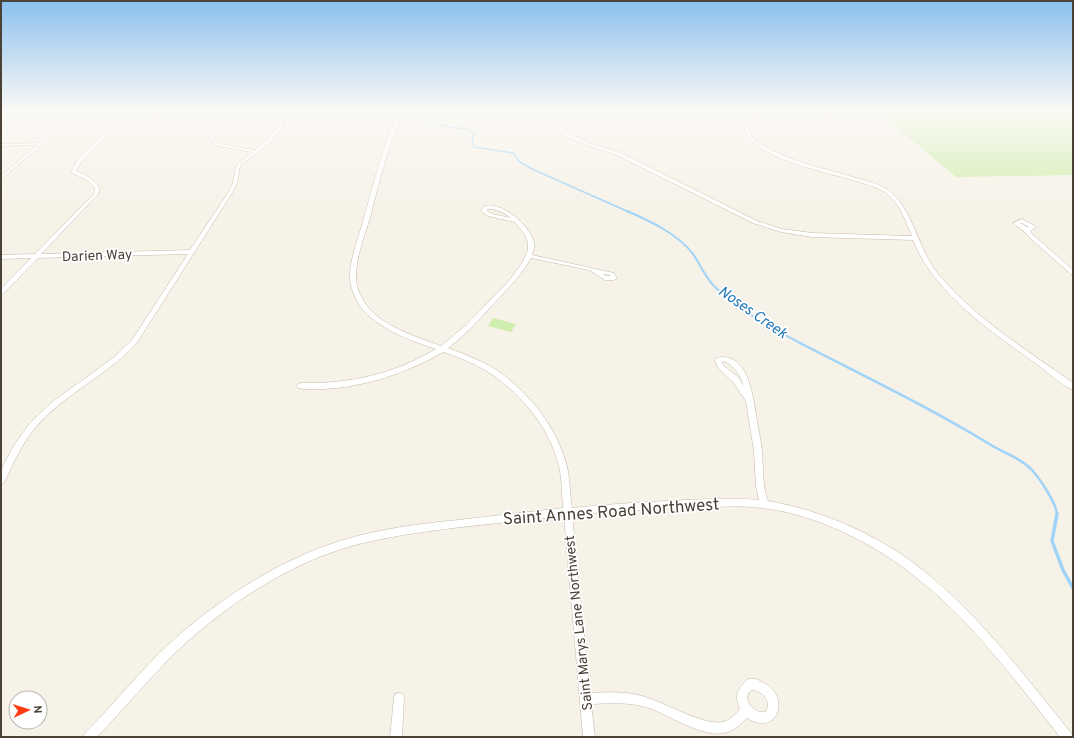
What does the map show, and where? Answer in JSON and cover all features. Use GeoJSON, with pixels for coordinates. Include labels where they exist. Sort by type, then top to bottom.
{"type":"FeatureCollection","features":[{"type":"Feature","properties":{"kind":"street"},"geometry":{"type":"LineString","coordinates":[[1,145],[23,144]]}},
{"type":"Feature","properties":{"kind":"street"},"geometry":{"type":"LineString","coordinates":[[1,178],[39,144]]}},
{"type":"Feature","properties":{"kind":"street"},"geometry":{"type":"LineString","coordinates":[[1,293],[96,194],[96,185],[79,173],[74,172],[80,160],[95,144]]}},
{"type":"Feature","properties":{"kind":"street"},"geometry":{"type":"LineString","coordinates":[[218,144],[256,151]]}},
{"type":"Feature","properties":{"kind":"street"},"geometry":{"type":"LineString","coordinates":[[1,481],[17,445],[33,424],[60,399],[113,362],[127,350],[139,334],[234,187],[238,166],[265,144]]}},
{"type":"Feature","properties":{"kind":"street","name":"Saint Marys Lane Northwest"},"geometry":{"type":"LineString","coordinates":[[388,144],[355,261],[354,286],[358,299],[363,307],[375,319],[395,330],[471,360],[491,371],[512,388],[544,422],[556,443],[564,472],[589,737]]}},
{"type":"Feature","properties":{"kind":"street"},"geometry":{"type":"LineString","coordinates":[[590,144],[619,154],[755,222],[781,230],[812,235],[915,238]]}},
{"type":"Feature","properties":{"kind":"street"},"geometry":{"type":"LineString","coordinates":[[758,144],[787,160],[863,180],[886,190],[898,202],[929,266],[952,294],[979,317],[1073,387]]}},
{"type":"Feature","properties":{"kind":"street"},"geometry":{"type":"LineString","coordinates":[[301,386],[333,387],[371,380],[406,367],[450,344],[487,308],[511,281],[529,256],[532,247],[530,238],[515,221],[496,208],[488,207],[484,211],[490,215],[515,221]]}},
{"type":"Feature","properties":{"kind":"street"},"geometry":{"type":"LineString","coordinates":[[1026,229],[1030,235],[1073,272]]}},
{"type":"Feature","properties":{"kind":"street","name":"Darien Way"},"geometry":{"type":"LineString","coordinates":[[1,257],[192,252]]}},
{"type":"Feature","properties":{"kind":"street"},"geometry":{"type":"LineString","coordinates":[[529,256],[596,271]]}},
{"type":"Feature","properties":{"kind":"street"},"geometry":{"type":"LineString","coordinates":[[750,400],[747,398],[736,380],[720,366],[718,360],[724,359],[736,366],[745,380],[750,400],[758,451],[760,487],[764,504]]}},
{"type":"Feature","properties":{"kind":"street","name":"Saint Annes Road Northwest"},"geometry":{"type":"LineString","coordinates":[[89,737],[154,667],[201,624],[248,591],[294,564],[337,546],[405,530],[568,510],[652,505],[746,502],[764,504],[804,513],[857,534],[884,548],[920,574],[953,603],[979,629],[1068,737]]}},
{"type":"Feature","properties":{"kind":"street"},"geometry":{"type":"LineString","coordinates":[[585,699],[615,697],[637,700],[662,708],[693,722],[714,728],[727,727],[735,722],[747,710]]}},
{"type":"Feature","properties":{"kind":"street"},"geometry":{"type":"LineString","coordinates":[[396,737],[399,698]]}},
{"type":"Feature","properties":{"kind":"green space"},"geometry":{"type":"Polygon","coordinates":[[[917,144],[1073,144],[1073,175],[956,177],[917,144]]]}},
{"type":"Feature","properties":{"kind":"green space"},"geometry":{"type":"Polygon","coordinates":[[[493,318],[516,324],[511,332],[488,326],[493,318]]]}},
{"type":"Feature","properties":{"kind":"waterway","name":"Noses Creek"},"geometry":{"type":"LineString","coordinates":[[473,144],[474,147],[513,153],[520,162],[532,169],[629,212]]}},
{"type":"Feature","properties":{"kind":"waterway","name":"Noses Creek"},"geometry":{"type":"LineString","coordinates":[[627,211],[654,224],[680,240],[693,254],[707,278],[723,294],[766,324],[802,344]]}},
{"type":"Feature","properties":{"kind":"waterway","name":"Noses Creek"},"geometry":{"type":"LineString","coordinates":[[800,343],[920,405],[1023,462],[1032,470],[1043,485],[1051,498],[1057,515]]}},
{"type":"Feature","properties":{"kind":"waterway","name":"Noses Creek"},"geometry":{"type":"LineString","coordinates":[[1057,515],[1052,541],[1063,570],[1073,588]]}}]}
